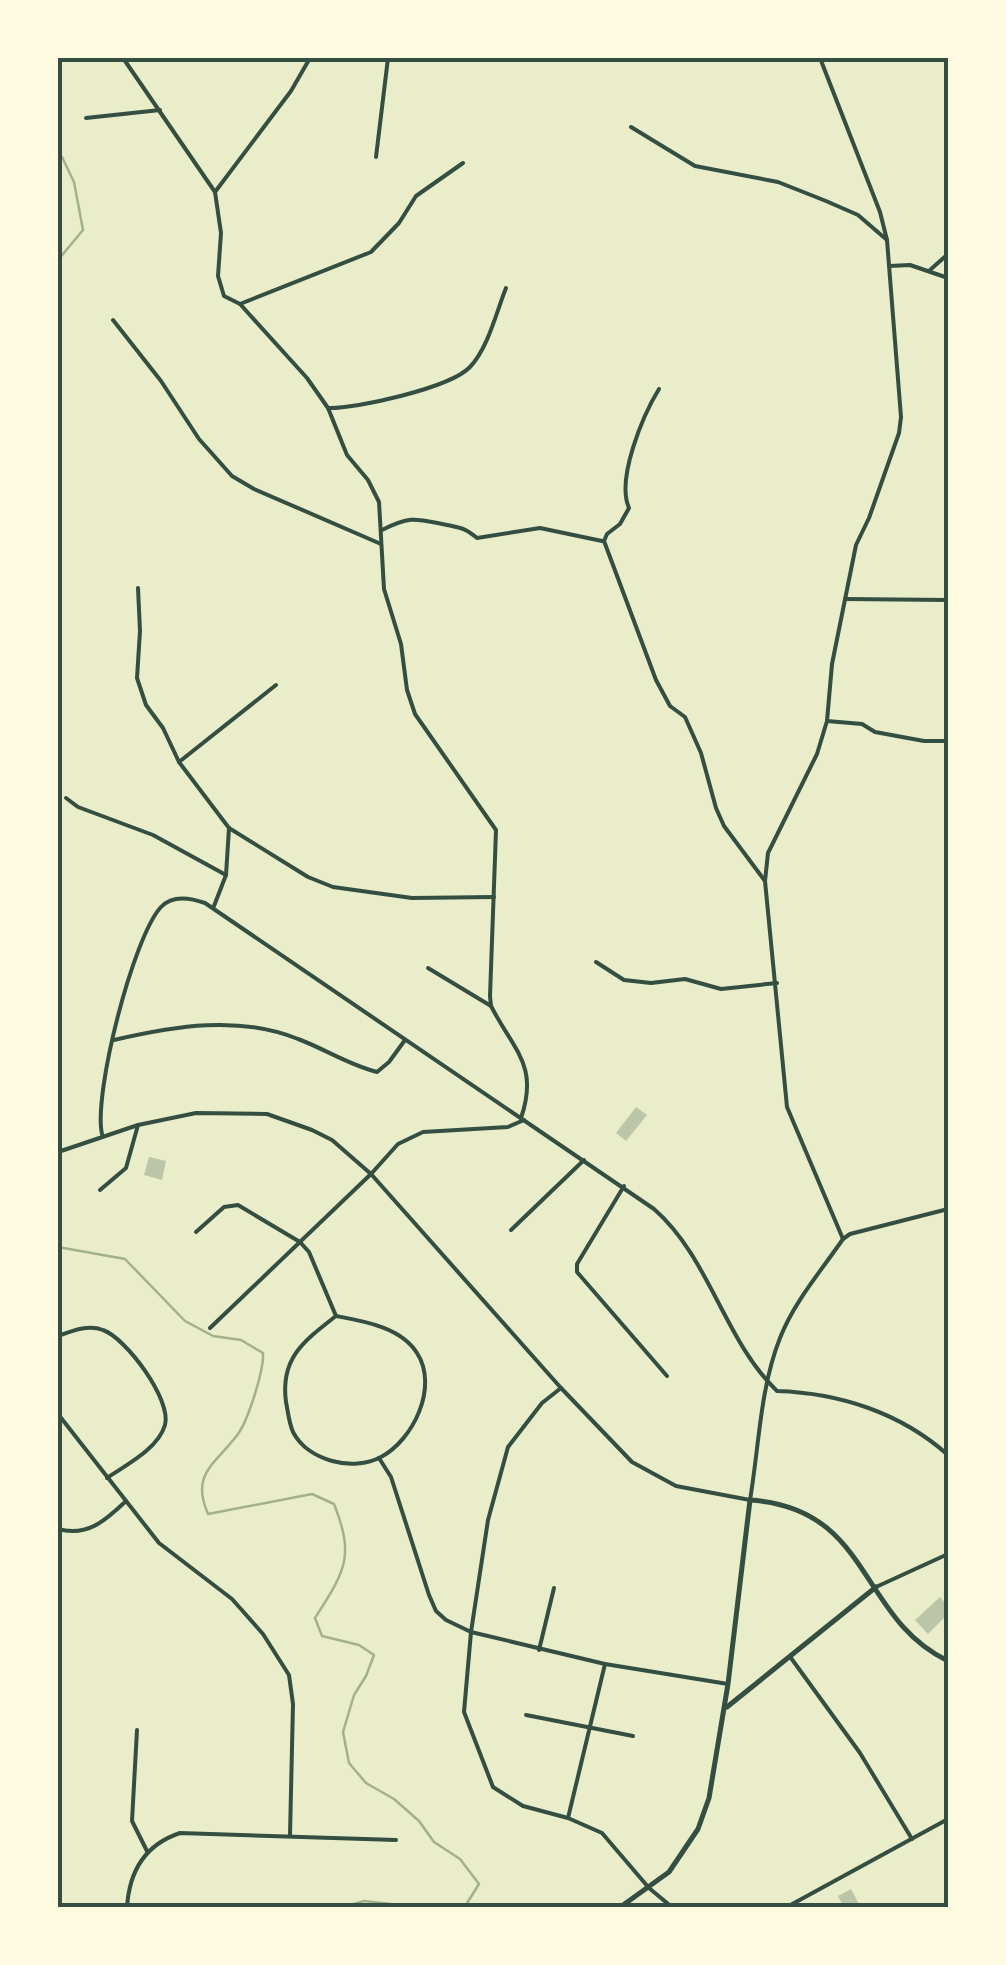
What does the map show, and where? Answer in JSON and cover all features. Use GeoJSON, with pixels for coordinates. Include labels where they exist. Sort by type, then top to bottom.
{"type":"FeatureCollection","features":[{"type":"Feature","properties":{"kind":"main road"},"geometry":{"type":"LineString","coordinates":[[619,1908],[669,1872],[698,1830],[709,1798],[728,1684],[750,1500],[787,1506],[816,1518],[843,1540],[910,1638],[948,1662]]}},
{"type":"Feature","properties":{"kind":"main road"},"geometry":{"type":"LineString","coordinates":[[724,1708],[876,1587]]}},
{"type":"Feature","properties":{"kind":"street"},"geometry":{"type":"LineString","coordinates":[[124,58],[215,192],[221,233],[218,276],[224,296],[240,304],[307,378],[328,408],[348,455],[379,502],[384,590],[401,644],[406,690],[414,714],[496,830],[491,1006]]}},
{"type":"Feature","properties":{"kind":"street"},"geometry":{"type":"LineString","coordinates":[[215,192],[291,91],[310,58]]}},
{"type":"Feature","properties":{"kind":"street"},"geometry":{"type":"LineString","coordinates":[[376,157],[388,58]]}},
{"type":"Feature","properties":{"kind":"street"},"geometry":{"type":"LineString","coordinates":[[820,58],[880,212],[887,240],[890,312],[902,398],[899,433],[856,546],[832,664],[826,720],[810,770],[768,853],[765,881],[787,1107],[843,1239]]}},
{"type":"Feature","properties":{"kind":"street"},"geometry":{"type":"LineString","coordinates":[[86,118],[160,110]]}},
{"type":"Feature","properties":{"kind":"street"},"geometry":{"type":"LineString","coordinates":[[631,127],[695,166],[778,182],[858,215],[887,240]]}},
{"type":"Feature","properties":{"kind":"street"},"geometry":{"type":"LineString","coordinates":[[240,304],[371,252],[399,223],[416,196],[463,162]]}},
{"type":"Feature","properties":{"kind":"street"},"geometry":{"type":"LineString","coordinates":[[930,270],[948,254]]}},
{"type":"Feature","properties":{"kind":"street"},"geometry":{"type":"LineString","coordinates":[[890,266],[930,270],[948,278]]}},
{"type":"Feature","properties":{"kind":"street"},"geometry":{"type":"LineString","coordinates":[[328,408],[410,394],[449,381],[467,370],[478,356],[506,288]]}},
{"type":"Feature","properties":{"kind":"street"},"geometry":{"type":"LineString","coordinates":[[112,320],[232,476],[382,544]]}},
{"type":"Feature","properties":{"kind":"street"},"geometry":{"type":"LineString","coordinates":[[660,389],[647,409],[633,452],[626,483],[628,508],[604,542],[656,680],[670,706],[685,717],[724,826],[765,881]]}},
{"type":"Feature","properties":{"kind":"street"},"geometry":{"type":"LineString","coordinates":[[382,530],[416,517],[464,527],[477,538],[540,528],[604,542]]}},
{"type":"Feature","properties":{"kind":"street"},"geometry":{"type":"LineString","coordinates":[[138,588],[137,678],[146,705],[163,728],[179,762],[229,828],[308,877],[333,887],[412,898],[495,897]]}},
{"type":"Feature","properties":{"kind":"street"},"geometry":{"type":"LineString","coordinates":[[845,599],[948,600]]}},
{"type":"Feature","properties":{"kind":"street"},"geometry":{"type":"LineString","coordinates":[[179,762],[276,685]]}},
{"type":"Feature","properties":{"kind":"street"},"geometry":{"type":"LineString","coordinates":[[826,720],[862,724],[875,732],[948,741]]}},
{"type":"Feature","properties":{"kind":"street"},"geometry":{"type":"LineString","coordinates":[[66,798],[78,807],[153,835],[226,875]]}},
{"type":"Feature","properties":{"kind":"street"},"geometry":{"type":"LineString","coordinates":[[213,908],[226,875],[229,828]]}},
{"type":"Feature","properties":{"kind":"street"},"geometry":{"type":"LineString","coordinates":[[102,1136],[100,1112],[113,1040],[131,974],[158,910],[164,904],[196,899],[624,1186],[674,1228],[768,1381],[778,1391],[810,1393],[859,1404],[919,1432],[948,1454]]}},
{"type":"Feature","properties":{"kind":"street"},"geometry":{"type":"LineString","coordinates":[[596,962],[624,980],[651,983],[685,979],[721,989],[776,983]]}},
{"type":"Feature","properties":{"kind":"street"},"geometry":{"type":"LineString","coordinates":[[210,1328],[398,1144],[423,1132],[508,1127],[522,1119],[530,1090],[528,1072],[491,1006],[428,968]]}},
{"type":"Feature","properties":{"kind":"street"},"geometry":{"type":"LineString","coordinates":[[113,1040],[178,1026],[248,1027],[296,1038],[377,1072],[390,1062],[405,1040]]}},
{"type":"Feature","properties":{"kind":"street"},"geometry":{"type":"LineString","coordinates":[[58,1152],[138,1125],[196,1113],[267,1114],[332,1140],[371,1174],[560,1388],[644,1471],[676,1486],[750,1500],[768,1381],[784,1330],[843,1239],[862,1230],[948,1209]]}},
{"type":"Feature","properties":{"kind":"street"},"geometry":{"type":"LineString","coordinates":[[100,1190],[126,1168],[138,1125]]}},
{"type":"Feature","properties":{"kind":"street"},"geometry":{"type":"LineString","coordinates":[[511,1230],[584,1160]]}},
{"type":"Feature","properties":{"kind":"street"},"geometry":{"type":"LineString","coordinates":[[624,1186],[577,1264],[577,1272],[667,1376]]}},
{"type":"Feature","properties":{"kind":"street"},"geometry":{"type":"LineString","coordinates":[[196,1232],[230,1204],[300,1242],[316,1267],[336,1316]]}},
{"type":"Feature","properties":{"kind":"street"},"geometry":{"type":"LineString","coordinates":[[336,1316],[394,1332],[418,1353],[426,1386],[418,1416],[403,1441],[380,1458],[361,1463],[324,1458],[294,1434],[288,1416],[284,1380],[290,1362],[314,1333],[336,1316]]}},
{"type":"Feature","properties":{"kind":"street"},"geometry":{"type":"LineString","coordinates":[[58,1336],[84,1328],[110,1332],[151,1378],[166,1404],[165,1428],[159,1438],[107,1478]]}},
{"type":"Feature","properties":{"kind":"street"},"geometry":{"type":"LineString","coordinates":[[560,1388],[542,1402],[508,1447],[488,1520],[470,1632],[464,1712],[492,1787],[522,1806],[568,1818],[602,1834],[649,1888],[673,1908]]}},
{"type":"Feature","properties":{"kind":"street"},"geometry":{"type":"LineString","coordinates":[[58,1414],[159,1543],[232,1600],[263,1634],[289,1675],[293,1704],[290,1835]]}},
{"type":"Feature","properties":{"kind":"street"},"geometry":{"type":"LineString","coordinates":[[380,1458],[391,1477],[416,1561],[436,1611],[456,1627],[605,1664],[728,1684]]}},
{"type":"Feature","properties":{"kind":"street"},"geometry":{"type":"LineString","coordinates":[[58,1528],[82,1531],[104,1522],[126,1501]]}},
{"type":"Feature","properties":{"kind":"street"},"geometry":{"type":"LineString","coordinates":[[876,1587],[948,1554]]}},
{"type":"Feature","properties":{"kind":"street"},"geometry":{"type":"LineString","coordinates":[[539,1650],[554,1588]]}},
{"type":"Feature","properties":{"kind":"street"},"geometry":{"type":"LineString","coordinates":[[791,1658],[845,1730],[912,1839]]}},
{"type":"Feature","properties":{"kind":"street"},"geometry":{"type":"LineString","coordinates":[[568,1818],[605,1664]]}},
{"type":"Feature","properties":{"kind":"street"},"geometry":{"type":"LineString","coordinates":[[526,1714],[633,1736]]}},
{"type":"Feature","properties":{"kind":"street"},"geometry":{"type":"LineString","coordinates":[[136,1730],[132,1821],[148,1852]]}},
{"type":"Feature","properties":{"kind":"street"},"geometry":{"type":"LineString","coordinates":[[785,1908],[948,1819]]}},
{"type":"Feature","properties":{"kind":"street"},"geometry":{"type":"LineString","coordinates":[[127,1908],[132,1874],[148,1852],[180,1833],[396,1840]]}},
{"type":"Feature","properties":{"kind":"building"},"geometry":{"type":"Polygon","coordinates":[[[636,1107],[647,1115],[626,1141],[616,1133],[636,1107]]]}},
{"type":"Feature","properties":{"kind":"building"},"geometry":{"type":"Polygon","coordinates":[[[149,1157],[166,1161],[162,1180],[144,1175],[149,1157]]]}},
{"type":"Feature","properties":{"kind":"building"},"geometry":{"type":"Polygon","coordinates":[[[940,1597],[948,1606],[948,1614],[928,1634],[915,1620],[940,1597]]]}},
{"type":"Feature","properties":{"kind":"building"},"geometry":{"type":"Polygon","coordinates":[[[851,1889],[861,1908],[844,1908],[838,1896],[851,1889]]]}},
{"type":"Feature","properties":{"kind":"waterway"},"geometry":{"type":"LineString","coordinates":[[58,155],[74,182],[83,230],[58,260]]}},
{"type":"Feature","properties":{"kind":"waterway"},"geometry":{"type":"LineString","coordinates":[[58,1247],[125,1259],[185,1321],[213,1336],[241,1340],[263,1353],[258,1383],[242,1427],[204,1479],[203,1500],[208,1514],[312,1494],[334,1504],[344,1538],[344,1563],[315,1618],[322,1636],[359,1645],[374,1655],[354,1695],[343,1732],[349,1763],[366,1783],[394,1799],[419,1821],[434,1842],[460,1859],[479,1884],[464,1908]]}},
{"type":"Feature","properties":{"kind":"waterway"},"geometry":{"type":"LineString","coordinates":[[340,1908],[364,1901],[427,1908]]}}]}
